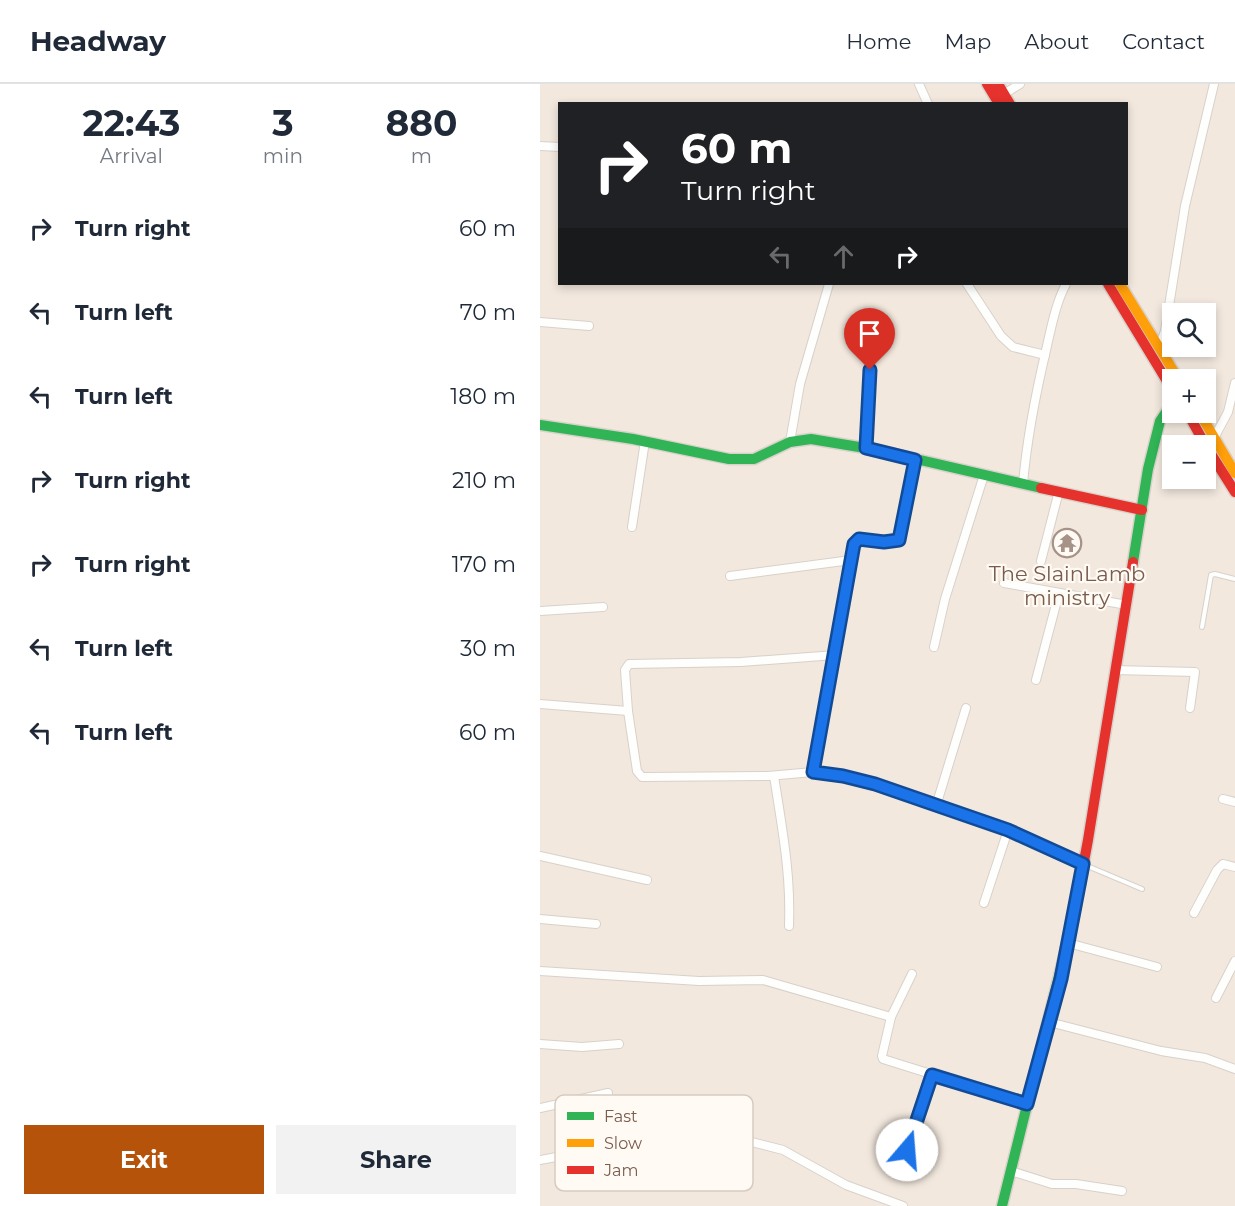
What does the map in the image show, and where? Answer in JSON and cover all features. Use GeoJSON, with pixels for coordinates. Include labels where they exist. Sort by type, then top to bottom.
{"type":"FeatureCollection","features":[{"type":"Feature","properties":{"kind":"street"},"geometry":{"type":"LineString","coordinates":[[919,84],[927,102]]}},
{"type":"Feature","properties":{"kind":"street"},"geometry":{"type":"LineString","coordinates":[[987,84],[1005,100]]}},
{"type":"Feature","properties":{"kind":"street"},"geometry":{"type":"LineString","coordinates":[[998,84],[1005,100]]}},
{"type":"Feature","properties":{"kind":"street"},"geometry":{"type":"LineString","coordinates":[[1005,100],[1020,84]]}},
{"type":"Feature","properties":{"kind":"street"},"geometry":{"type":"LineString","coordinates":[[1160,345],[1165,331],[1185,206],[1214,84]]}},
{"type":"Feature","properties":{"kind":"street"},"geometry":{"type":"LineString","coordinates":[[540,146],[558,147]]}},
{"type":"Feature","properties":{"kind":"street"},"geometry":{"type":"LineString","coordinates":[[790,442],[800,384],[829,285]]}},
{"type":"Feature","properties":{"kind":"street"},"geometry":{"type":"LineString","coordinates":[[968,285],[1001,336],[1013,347],[1045,355]]}},
{"type":"Feature","properties":{"kind":"street"},"geometry":{"type":"LineString","coordinates":[[1023,484],[1027,436],[1058,299],[1065,285]]}},
{"type":"Feature","properties":{"kind":"street"},"geometry":{"type":"LineString","coordinates":[[1109,285],[1162,373]]}},
{"type":"Feature","properties":{"kind":"street"},"geometry":{"type":"LineString","coordinates":[[1121,285],[1173,369]]}},
{"type":"Feature","properties":{"kind":"street"},"geometry":{"type":"LineString","coordinates":[[540,322],[589,326]]}},
{"type":"Feature","properties":{"kind":"street"},"geometry":{"type":"LineString","coordinates":[[866,448],[871,353]]}},
{"type":"Feature","properties":{"kind":"street"},"geometry":{"type":"LineString","coordinates":[[1213,435],[1228,412],[1235,383]]}},
{"type":"Feature","properties":{"kind":"street"},"geometry":{"type":"LineString","coordinates":[[1002,1206],[1068,942],[1127,605],[1148,469],[1162,418]]}},
{"type":"Feature","properties":{"kind":"street"},"geometry":{"type":"LineString","coordinates":[[540,425],[645,441],[729,459],[754,459],[790,442],[811,439],[866,448],[1142,510]]}},
{"type":"Feature","properties":{"kind":"street"},"geometry":{"type":"LineString","coordinates":[[632,527],[645,441]]}},
{"type":"Feature","properties":{"kind":"street"},"geometry":{"type":"LineString","coordinates":[[1216,452],[1235,473]]}},
{"type":"Feature","properties":{"kind":"street"},"geometry":{"type":"LineString","coordinates":[[1216,458],[1235,492]]}},
{"type":"Feature","properties":{"kind":"street"},"geometry":{"type":"LineString","coordinates":[[813,772],[854,544],[859,539],[884,542],[899,540],[915,460]]}},
{"type":"Feature","properties":{"kind":"street"},"geometry":{"type":"LineString","coordinates":[[934,647],[945,599],[984,475]]}},
{"type":"Feature","properties":{"kind":"street"},"geometry":{"type":"LineString","coordinates":[[1041,561],[1059,491]]}},
{"type":"Feature","properties":{"kind":"street"},"geometry":{"type":"LineString","coordinates":[[730,576],[851,560]]}},
{"type":"Feature","properties":{"kind":"street"},"geometry":{"type":"LineString","coordinates":[[1004,583],[1127,605]]}},
{"type":"Feature","properties":{"kind":"street"},"geometry":{"type":"LineString","coordinates":[[1036,680],[1059,593]]}},
{"type":"Feature","properties":{"kind":"street"},"geometry":{"type":"LineString","coordinates":[[540,611],[603,607]]}},
{"type":"Feature","properties":{"kind":"street"},"geometry":{"type":"LineString","coordinates":[[835,656],[752,662],[629,664],[625,670],[628,711],[637,771],[642,777],[774,776],[813,772],[843,776],[875,784],[1008,830],[1083,864]]}},
{"type":"Feature","properties":{"kind":"street"},"geometry":{"type":"LineString","coordinates":[[1115,670],[1196,672],[1190,708]]}},
{"type":"Feature","properties":{"kind":"street"},"geometry":{"type":"LineString","coordinates":[[540,704],[628,711]]}},
{"type":"Feature","properties":{"kind":"street"},"geometry":{"type":"LineString","coordinates":[[936,806],[966,708]]}},
{"type":"Feature","properties":{"kind":"street"},"geometry":{"type":"LineString","coordinates":[[774,776],[788,852],[791,888],[789,926]]}},
{"type":"Feature","properties":{"kind":"street"},"geometry":{"type":"LineString","coordinates":[[1223,799],[1235,801]]}},
{"type":"Feature","properties":{"kind":"street"},"geometry":{"type":"LineString","coordinates":[[984,903],[1008,830]]}},
{"type":"Feature","properties":{"kind":"street"},"geometry":{"type":"LineString","coordinates":[[540,856],[647,880]]}},
{"type":"Feature","properties":{"kind":"street"},"geometry":{"type":"LineString","coordinates":[[1194,913],[1217,870],[1223,864],[1235,867]]}},
{"type":"Feature","properties":{"kind":"street"},"geometry":{"type":"LineString","coordinates":[[540,919],[596,924]]}},
{"type":"Feature","properties":{"kind":"street"},"geometry":{"type":"LineString","coordinates":[[1068,942],[1157,967]]}},
{"type":"Feature","properties":{"kind":"street"},"geometry":{"type":"LineString","coordinates":[[1216,998],[1235,961]]}},
{"type":"Feature","properties":{"kind":"street"},"geometry":{"type":"LineString","coordinates":[[540,971],[699,981],[763,980],[891,1017]]}},
{"type":"Feature","properties":{"kind":"street"},"geometry":{"type":"LineString","coordinates":[[912,974],[891,1017],[882,1058],[888,1062],[1027,1104]]}},
{"type":"Feature","properties":{"kind":"street"},"geometry":{"type":"LineString","coordinates":[[1049,1022],[1161,1051],[1205,1058],[1235,1069]]}},
{"type":"Feature","properties":{"kind":"street"},"geometry":{"type":"LineString","coordinates":[[540,1044],[582,1047],[619,1044]]}},
{"type":"Feature","properties":{"kind":"street"},"geometry":{"type":"LineString","coordinates":[[907,1150],[932,1075]]}},
{"type":"Feature","properties":{"kind":"street"},"geometry":{"type":"LineString","coordinates":[[599,1095],[608,1093]]}},
{"type":"Feature","properties":{"kind":"street"},"geometry":{"type":"LineString","coordinates":[[540,1108],[555,1105]]}},
{"type":"Feature","properties":{"kind":"street"},"geometry":{"type":"LineString","coordinates":[[753,1142],[783,1150],[846,1185],[903,1206]]}},
{"type":"Feature","properties":{"kind":"street"},"geometry":{"type":"LineString","coordinates":[[540,1160],[555,1157]]}},
{"type":"Feature","properties":{"kind":"street"},"geometry":{"type":"LineString","coordinates":[[1011,1171],[1052,1184],[1076,1184],[1122,1191]]}},
{"type":"Feature","properties":{"kind":"lane"},"geometry":{"type":"LineString","coordinates":[[1202,627],[1211,575],[1235,579]]}},
{"type":"Feature","properties":{"kind":"lane"},"geometry":{"type":"LineString","coordinates":[[1083,864],[1142,889]]}},
{"type":"Feature","properties":{"kind":"shaded area"},"geometry":{"type":"Polygon","coordinates":[[[540,84],[1235,84],[1235,1206],[540,1206],[540,84]]]}},
{"type":"Feature","properties":{"kind":"traffic: fast"},"geometry":{"type":"LineString","coordinates":[[1133,562],[1148,469],[1162,418]]}},
{"type":"Feature","properties":{"kind":"traffic: fast"},"geometry":{"type":"LineString","coordinates":[[540,425],[633,439],[729,459],[754,459],[790,442],[811,439],[877,450],[1041,488]]}},
{"type":"Feature","properties":{"kind":"traffic: fast"},"geometry":{"type":"LineString","coordinates":[[1002,1206],[1073,920]]}},
{"type":"Feature","properties":{"kind":"traffic: slow"},"geometry":{"type":"LineString","coordinates":[[1121,285],[1172,369]]}},
{"type":"Feature","properties":{"kind":"traffic: slow"},"geometry":{"type":"LineString","coordinates":[[1205,423],[1235,473]]}},
{"type":"Feature","properties":{"kind":"traffic: jam"},"geometry":{"type":"LineString","coordinates":[[987,84],[998,102]]}},
{"type":"Feature","properties":{"kind":"traffic: jam"},"geometry":{"type":"LineString","coordinates":[[998,84],[1009,102]]}},
{"type":"Feature","properties":{"kind":"traffic: jam"},"geometry":{"type":"LineString","coordinates":[[1109,285],[1162,373]]}},
{"type":"Feature","properties":{"kind":"traffic: jam"},"geometry":{"type":"LineString","coordinates":[[1193,423],[1200,435]]}},
{"type":"Feature","properties":{"kind":"traffic: jam"},"geometry":{"type":"LineString","coordinates":[[1216,462],[1235,492]]}},
{"type":"Feature","properties":{"kind":"traffic: jam"},"geometry":{"type":"LineString","coordinates":[[1041,488],[1142,510]]}},
{"type":"Feature","properties":{"kind":"traffic: jam"},"geometry":{"type":"LineString","coordinates":[[1073,920],[1133,562]]}},
{"type":"Feature","properties":{"kind":"place","name":"The SlainLamb ministry"},"geometry":{"type":"Point","coordinates":[1067,543]}},
{"type":"Feature","properties":{"kind":"route"},"geometry":{"type":"LineString","coordinates":[[870,370],[866,448],[915,460],[899,540],[884,542],[859,539],[854,544],[813,772],[875,784],[1008,830],[1083,864],[1061,979],[1027,1104],[932,1075],[907,1150]]}}]}
